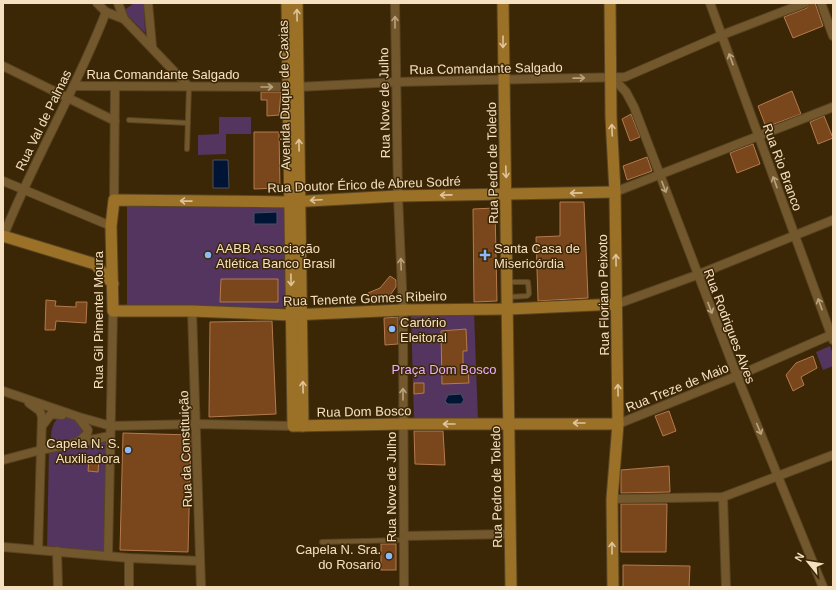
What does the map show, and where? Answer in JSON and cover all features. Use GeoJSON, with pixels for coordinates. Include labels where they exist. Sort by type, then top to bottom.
{"type":"FeatureCollection","features":[{"type":"Feature","properties":{"kind":"main road","name":"Avenida Duque de Caxias"},"geometry":{"type":"LineString","coordinates":[[288,3],[293,87],[298,426]]}},
{"type":"Feature","properties":{"kind":"main road","name":"Avenida Duque de Caxias"},"geometry":{"type":"LineString","coordinates":[[293,87],[297,3]]}},
{"type":"Feature","properties":{"kind":"main road","name":"Rua Pedro de Toledo"},"geometry":{"type":"LineString","coordinates":[[503,3],[503,79],[509,309],[511,587]]}},
{"type":"Feature","properties":{"kind":"main road","name":"Rua Floriano Peixoto"},"geometry":{"type":"LineString","coordinates":[[610,3],[612,77],[611,117],[615,192],[618,424],[612,499],[612,587]]}},
{"type":"Feature","properties":{"kind":"main road","name":"Rua Doutor Érico de Abreu Sodré"},"geometry":{"type":"LineString","coordinates":[[114,200],[295,201],[398,196],[615,192]]}},
{"type":"Feature","properties":{"kind":"main road","name":"Rua Gil Pimentel Moura"},"geometry":{"type":"LineString","coordinates":[[113,311],[113,256],[111,226],[114,200]]}},
{"type":"Feature","properties":{"kind":"main road"},"geometry":{"type":"LineString","coordinates":[[3,237],[95,264],[113,284]]}},
{"type":"Feature","properties":{"kind":"main road"},"geometry":{"type":"LineString","coordinates":[[95,264],[113,256]]}},
{"type":"Feature","properties":{"kind":"main road","name":"Rua Tenente Gomes Ribeiro"},"geometry":{"type":"LineString","coordinates":[[113,311],[192,311],[297,315],[403,310],[509,309],[617,304]]}},
{"type":"Feature","properties":{"kind":"main road","name":"Rua Dom Bosco"},"geometry":{"type":"LineString","coordinates":[[298,426],[510,423],[618,424]]}},
{"type":"Feature","properties":{"kind":"street"},"geometry":{"type":"LineString","coordinates":[[98,3],[106,12],[124,20],[152,46],[189,86]]}},
{"type":"Feature","properties":{"kind":"street"},"geometry":{"type":"LineString","coordinates":[[118,3],[124,20]]}},
{"type":"Feature","properties":{"kind":"street"},"geometry":{"type":"LineString","coordinates":[[148,3],[152,46]]}},
{"type":"Feature","properties":{"kind":"street","name":"Rua Nove de Julho"},"geometry":{"type":"LineString","coordinates":[[395,3],[398,196],[403,310],[404,587]]}},
{"type":"Feature","properties":{"kind":"street","name":"Rua Rio Branco"},"geometry":{"type":"LineString","coordinates":[[710,3],[832,336]]}},
{"type":"Feature","properties":{"kind":"street","name":"Rua Comandante Salgado"},"geometry":{"type":"LineString","coordinates":[[74,86],[293,87],[396,82],[625,77],[722,35],[805,3]]}},
{"type":"Feature","properties":{"kind":"street"},"geometry":{"type":"LineString","coordinates":[[821,3],[833,36]]}},
{"type":"Feature","properties":{"kind":"street","name":"Rua Val de Palmas"},"geometry":{"type":"LineString","coordinates":[[3,237],[23,190],[74,86],[106,12]]}},
{"type":"Feature","properties":{"kind":"street"},"geometry":{"type":"LineString","coordinates":[[3,66],[115,121]]}},
{"type":"Feature","properties":{"kind":"street","name":"Rua Rodrigues Alves"},"geometry":{"type":"LineString","coordinates":[[612,77],[626,92],[634,107],[697,275],[823,587]]}},
{"type":"Feature","properties":{"kind":"street","name":"Rua Gil Pimentel Moura"},"geometry":{"type":"LineString","coordinates":[[114,200],[115,86]]}},
{"type":"Feature","properties":{"kind":"street"},"geometry":{"type":"LineString","coordinates":[[615,192],[659,173],[833,107]]}},
{"type":"Feature","properties":{"kind":"street"},"geometry":{"type":"LineString","coordinates":[[3,181],[111,226]]}},
{"type":"Feature","properties":{"kind":"street"},"geometry":{"type":"LineString","coordinates":[[617,304],[697,275],[795,234],[833,220]]}},
{"type":"Feature","properties":{"kind":"street","name":"Rua Gil Pimentel Moura"},"geometry":{"type":"LineString","coordinates":[[108,555],[113,311]]}},
{"type":"Feature","properties":{"kind":"street","name":"Rua da Constituição"},"geometry":{"type":"LineString","coordinates":[[192,311],[197,424],[201,587]]}},
{"type":"Feature","properties":{"kind":"street","name":"Rua Treze de Maio"},"geometry":{"type":"LineString","coordinates":[[618,424],[832,336]]}},
{"type":"Feature","properties":{"kind":"street"},"geometry":{"type":"LineString","coordinates":[[3,391],[79,417],[88,430],[87,434],[77,444]]}},
{"type":"Feature","properties":{"kind":"street"},"geometry":{"type":"LineString","coordinates":[[17,396],[40,412],[42,417],[38,550]]}},
{"type":"Feature","properties":{"kind":"street"},"geometry":{"type":"LineString","coordinates":[[41,428],[47,417],[51,414],[79,417]]}},
{"type":"Feature","properties":{"kind":"street","name":"Rua Dom Bosco"},"geometry":{"type":"LineString","coordinates":[[79,417],[110,426],[197,424],[298,426]]}},
{"type":"Feature","properties":{"kind":"street"},"geometry":{"type":"LineString","coordinates":[[3,460],[41,450],[77,444],[110,436]]}},
{"type":"Feature","properties":{"kind":"street"},"geometry":{"type":"LineString","coordinates":[[612,499],[723,497],[833,456]]}},
{"type":"Feature","properties":{"kind":"street"},"geometry":{"type":"LineString","coordinates":[[723,497],[726,587]]}},
{"type":"Feature","properties":{"kind":"street"},"geometry":{"type":"LineString","coordinates":[[404,538],[511,534]]}},
{"type":"Feature","properties":{"kind":"street"},"geometry":{"type":"LineString","coordinates":[[3,547],[129,558],[200,561]]}},
{"type":"Feature","properties":{"kind":"street"},"geometry":{"type":"LineString","coordinates":[[57,551],[58,587]]}},
{"type":"Feature","properties":{"kind":"street"},"geometry":{"type":"LineString","coordinates":[[129,558],[129,587]]}},
{"type":"Feature","properties":{"kind":"lane"},"geometry":{"type":"LineString","coordinates":[[187,149],[189,86]]}},
{"type":"Feature","properties":{"kind":"lane"},"geometry":{"type":"LineString","coordinates":[[130,120],[188,123]]}},
{"type":"Feature","properties":{"kind":"lane"},"geometry":{"type":"LineString","coordinates":[[508,282],[528,283],[527,296],[508,297]]}},
{"type":"Feature","properties":{"kind":"lane"},"geometry":{"type":"LineString","coordinates":[[322,542],[404,538]]}},
{"type":"Feature","properties":{"kind":"green space"},"geometry":{"type":"Polygon","coordinates":[[[134,3],[144,3],[145,33],[123,11],[134,3]]]}},
{"type":"Feature","properties":{"kind":"green space"},"geometry":{"type":"Polygon","coordinates":[[[219,117],[251,117],[251,134],[226,134],[226,154],[198,155],[198,135],[219,134],[219,117]]]}},
{"type":"Feature","properties":{"kind":"green space","name":"AABB Associação Atlética Banco Brasil"},"geometry":{"type":"Polygon","coordinates":[[[289,203],[291,308],[127,306],[127,204],[289,203]]]}},
{"type":"Feature","properties":{"kind":"green space","name":"Praça Dom Bosco"},"geometry":{"type":"Polygon","coordinates":[[[474,311],[478,421],[414,421],[411,313],[474,311]]]}},
{"type":"Feature","properties":{"kind":"green space"},"geometry":{"type":"Polygon","coordinates":[[[830,346],[833,354],[833,366],[823,370],[816,352],[830,346]]]}},
{"type":"Feature","properties":{"kind":"green space"},"geometry":{"type":"Polygon","coordinates":[[[61,416],[78,419],[86,433],[75,442],[51,447],[51,434],[53,426],[57,419],[61,416]]]}},
{"type":"Feature","properties":{"kind":"green space"},"geometry":{"type":"Polygon","coordinates":[[[109,438],[107,554],[47,549],[49,450],[109,438]]]}},
{"type":"Feature","properties":{"kind":"water"},"geometry":{"type":"Polygon","coordinates":[[[213,160],[228,160],[229,188],[213,188],[213,160]]]}},
{"type":"Feature","properties":{"kind":"water"},"geometry":{"type":"Polygon","coordinates":[[[277,212],[277,224],[254,224],[254,213],[277,212]]]}},
{"type":"Feature","properties":{"kind":"water"},"geometry":{"type":"Polygon","coordinates":[[[461,394],[464,400],[461,404],[448,404],[445,401],[448,395],[461,394]]]}},
{"type":"Feature","properties":{"kind":"building"},"geometry":{"type":"Polygon","coordinates":[[[810,3],[815,3],[823,26],[793,38],[784,17],[807,8],[810,3]]]}},
{"type":"Feature","properties":{"kind":"building"},"geometry":{"type":"Polygon","coordinates":[[[792,91],[801,114],[766,127],[758,106],[792,91]]]}},
{"type":"Feature","properties":{"kind":"building"},"geometry":{"type":"Polygon","coordinates":[[[261,92],[281,92],[279,115],[267,116],[267,100],[261,100],[261,92]]]}},
{"type":"Feature","properties":{"kind":"building"},"geometry":{"type":"Polygon","coordinates":[[[631,114],[640,137],[630,141],[622,119],[631,114]]]}},
{"type":"Feature","properties":{"kind":"building"},"geometry":{"type":"Polygon","coordinates":[[[824,116],[833,138],[818,144],[810,122],[824,116]]]}},
{"type":"Feature","properties":{"kind":"building"},"geometry":{"type":"Polygon","coordinates":[[[254,132],[279,132],[280,188],[254,189],[254,132]]]}},
{"type":"Feature","properties":{"kind":"building"},"geometry":{"type":"Polygon","coordinates":[[[753,144],[760,164],[737,173],[730,153],[753,144]]]}},
{"type":"Feature","properties":{"kind":"building"},"geometry":{"type":"Polygon","coordinates":[[[647,157],[652,171],[627,180],[623,166],[647,157]]]}},
{"type":"Feature","properties":{"kind":"building"},"geometry":{"type":"Polygon","coordinates":[[[560,202],[584,202],[588,298],[538,301],[536,237],[560,236],[560,202]]]}},
{"type":"Feature","properties":{"kind":"building","name":"Santa Casa de Misericórdia"},"geometry":{"type":"Polygon","coordinates":[[[495,208],[497,301],[474,302],[473,209],[495,208]]]}},
{"type":"Feature","properties":{"kind":"building"},"geometry":{"type":"Polygon","coordinates":[[[390,276],[396,280],[396,287],[388,298],[372,304],[368,293],[380,288],[390,276]]]}},
{"type":"Feature","properties":{"kind":"building"},"geometry":{"type":"Polygon","coordinates":[[[221,279],[278,279],[278,302],[220,302],[221,279]]]}},
{"type":"Feature","properties":{"kind":"building"},"geometry":{"type":"Polygon","coordinates":[[[46,300],[56,301],[55,306],[76,307],[76,302],[87,302],[86,323],[56,321],[55,330],[45,330],[46,300]]]}},
{"type":"Feature","properties":{"kind":"building","name":"Cartório Eleitoral"},"geometry":{"type":"Polygon","coordinates":[[[398,317],[398,344],[385,345],[384,318],[398,317]]]}},
{"type":"Feature","properties":{"kind":"building"},"geometry":{"type":"Polygon","coordinates":[[[272,321],[276,414],[209,417],[210,322],[272,321]]]}},
{"type":"Feature","properties":{"kind":"building"},"geometry":{"type":"Polygon","coordinates":[[[466,329],[467,351],[463,351],[463,371],[468,371],[469,383],[442,384],[441,331],[466,329]]]}},
{"type":"Feature","properties":{"kind":"building"},"geometry":{"type":"Polygon","coordinates":[[[813,356],[817,368],[801,377],[804,385],[793,391],[786,375],[796,363],[813,356]]]}},
{"type":"Feature","properties":{"kind":"building"},"geometry":{"type":"Polygon","coordinates":[[[414,383],[424,383],[424,393],[414,394],[414,383]]]}},
{"type":"Feature","properties":{"kind":"building"},"geometry":{"type":"Polygon","coordinates":[[[669,411],[676,431],[663,436],[655,416],[669,411]]]}},
{"type":"Feature","properties":{"kind":"building"},"geometry":{"type":"Polygon","coordinates":[[[414,431],[443,431],[445,465],[415,464],[414,431]]]}},
{"type":"Feature","properties":{"kind":"building"},"geometry":{"type":"Polygon","coordinates":[[[123,433],[191,435],[188,552],[120,550],[123,433]]]}},
{"type":"Feature","properties":{"kind":"building"},"geometry":{"type":"Polygon","coordinates":[[[89,459],[99,459],[98,472],[88,471],[89,459]]]}},
{"type":"Feature","properties":{"kind":"building"},"geometry":{"type":"Polygon","coordinates":[[[669,466],[670,492],[621,493],[621,470],[669,466]]]}},
{"type":"Feature","properties":{"kind":"building"},"geometry":{"type":"Polygon","coordinates":[[[621,504],[667,504],[666,552],[621,552],[621,504]]]}},
{"type":"Feature","properties":{"kind":"building","name":"Capela N. Sra. do Rosario"},"geometry":{"type":"Polygon","coordinates":[[[381,544],[396,544],[396,570],[381,570],[381,544]]]}},
{"type":"Feature","properties":{"kind":"building"},"geometry":{"type":"Polygon","coordinates":[[[623,565],[690,566],[689,587],[623,587],[623,565]]]}},
{"type":"Feature","properties":{"kind":"place","name":"AABB Associação Atlética Banco Brasil"},"geometry":{"type":"Point","coordinates":[208,255]}},
{"type":"Feature","properties":{"kind":"place","name":"Santa Casa de Misericórdia"},"geometry":{"type":"Point","coordinates":[485,255]}},
{"type":"Feature","properties":{"kind":"place","name":"Cartório Eleitoral"},"geometry":{"type":"Point","coordinates":[392,329]}},
{"type":"Feature","properties":{"kind":"place","name":"Capela N. S. Auxiliadora"},"geometry":{"type":"Point","coordinates":[128,450]}},
{"type":"Feature","properties":{"kind":"place","name":"Capela N. Sra. do Rosario"},"geometry":{"type":"Point","coordinates":[389,556]}}]}
